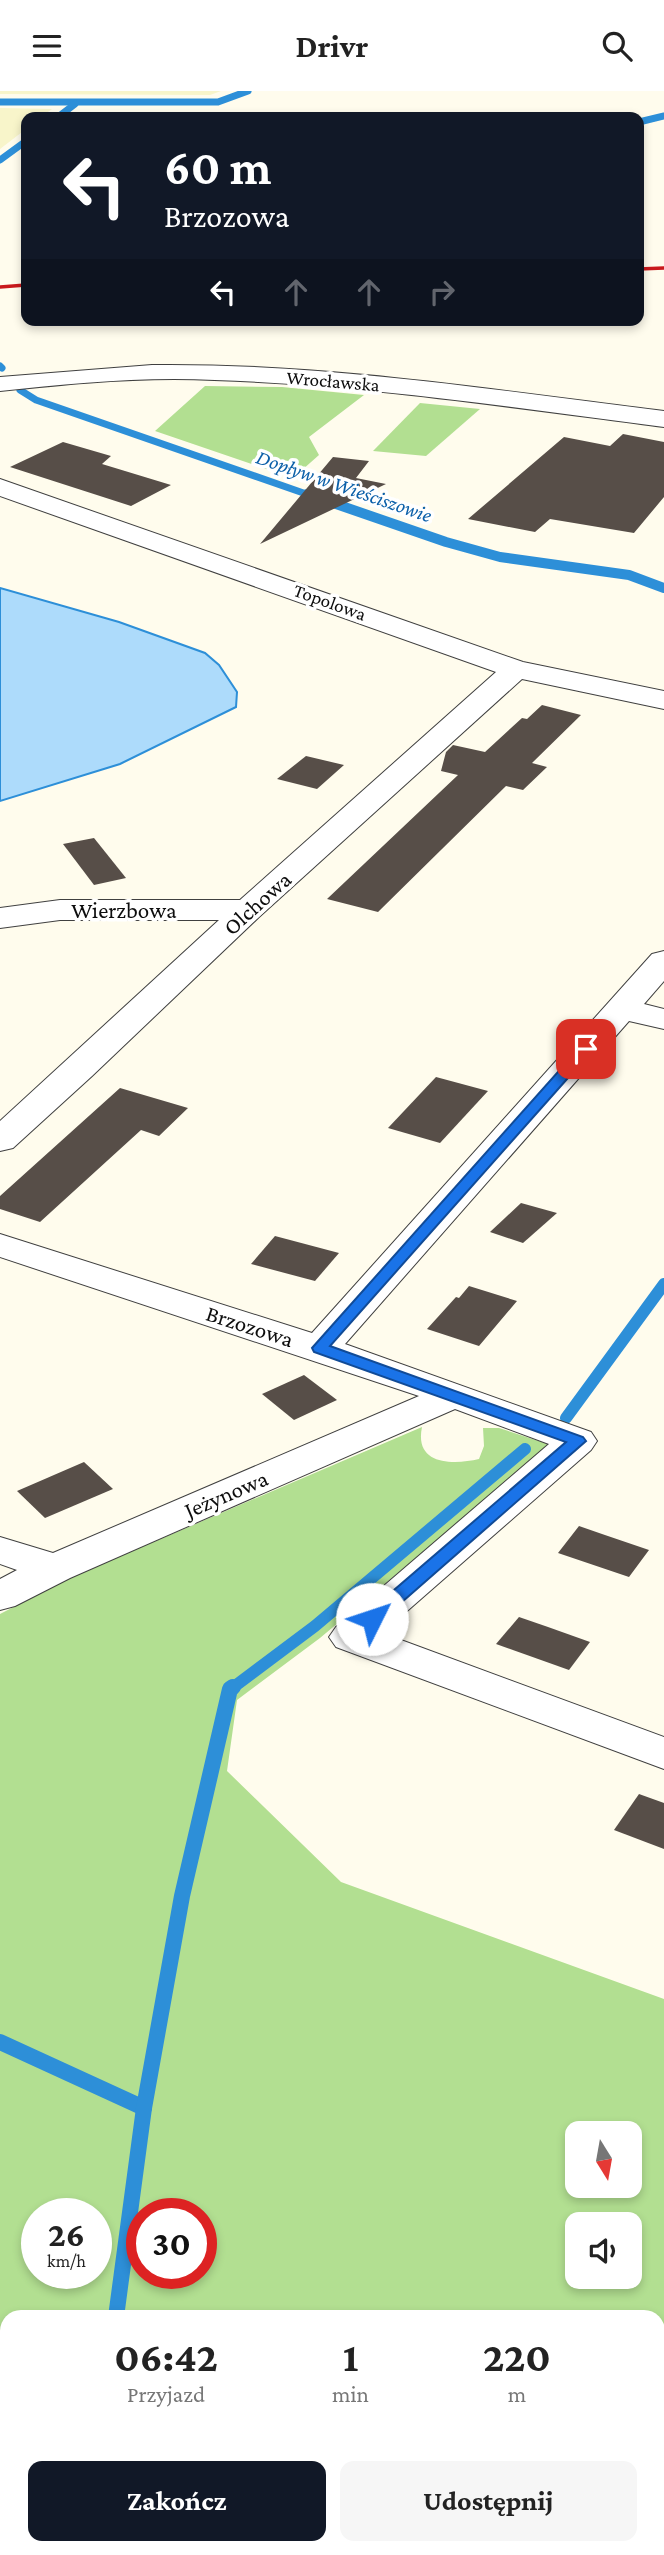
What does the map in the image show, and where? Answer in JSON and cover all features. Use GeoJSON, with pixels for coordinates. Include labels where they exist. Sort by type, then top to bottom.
{"type":"FeatureCollection","features":[{"type":"Feature","properties":{"kind":"street","name":"Wrocławska"},"geometry":{"type":"LineString","coordinates":[[0,383],[173,372],[250,374],[460,394],[664,419]]}},
{"type":"Feature","properties":{"kind":"street","name":"Topolowa"},"geometry":{"type":"LineString","coordinates":[[0,487],[516,669],[664,700]]}},
{"type":"Feature","properties":{"kind":"street","name":"Olchowa"},"geometry":{"type":"LineString","coordinates":[[0,1140],[80,1069],[248,910],[516,669]]}},
{"type":"Feature","properties":{"kind":"street","name":"Wierzbowa"},"geometry":{"type":"LineString","coordinates":[[0,918],[60,910],[248,910]]}},
{"type":"Feature","properties":{"kind":"street"},"geometry":{"type":"LineString","coordinates":[[320,1348],[664,961]]}},
{"type":"Feature","properties":{"kind":"street"},"geometry":{"type":"LineString","coordinates":[[621,1009],[664,1019]]}},
{"type":"Feature","properties":{"kind":"street","name":"Brzozowa"},"geometry":{"type":"LineString","coordinates":[[0,1245],[320,1348],[577,1441],[351,1637],[664,1754]]}},
{"type":"Feature","properties":{"kind":"street","name":"Jeżynowa"},"geometry":{"type":"LineString","coordinates":[[0,1596],[55,1568],[454,1395]]}},
{"type":"Feature","properties":{"kind":"street"},"geometry":{"type":"LineString","coordinates":[[0,1550],[55,1568]]}},
{"type":"Feature","properties":{"kind":"shaded area"},"geometry":{"type":"Polygon","coordinates":[[[0,91],[221,91],[210,95],[0,94],[0,91]]]}},
{"type":"Feature","properties":{"kind":"shaded area"},"geometry":{"type":"Polygon","coordinates":[[[0,108],[52,109],[48,112],[21,112],[21,133],[0,149],[0,108]]]}},
{"type":"Feature","properties":{"kind":"green space"},"geometry":{"type":"Polygon","coordinates":[[[205,386],[282,387],[364,395],[309,437],[319,455],[293,478],[155,431],[205,386]]]}},
{"type":"Feature","properties":{"kind":"green space"},"geometry":{"type":"Polygon","coordinates":[[[420,403],[480,409],[426,456],[373,451],[420,403]]]}},
{"type":"Feature","properties":{"kind":"green space"},"geometry":{"type":"Polygon","coordinates":[[[422,1427],[421,1440],[424,1449],[430,1455],[447,1462],[479,1459],[484,1446],[483,1428],[499,1428],[551,1445],[320,1638],[237,1700],[227,1771],[341,1882],[664,1999],[664,2310],[0,2310],[0,1614],[74,1576],[422,1427]]]}},
{"type":"Feature","properties":{"kind":"water"},"geometry":{"type":"Polygon","coordinates":[[[0,588],[119,622],[205,653],[219,665],[237,692],[236,707],[120,764],[0,801],[0,588]]]}},
{"type":"Feature","properties":{"kind":"building"},"geometry":{"type":"Polygon","coordinates":[[[623,434],[664,442],[664,497],[634,533],[550,519],[535,532],[468,519],[564,437],[610,446],[623,434]]]}},
{"type":"Feature","properties":{"kind":"building"},"geometry":{"type":"Polygon","coordinates":[[[63,442],[111,456],[102,464],[171,485],[131,506],[10,467],[63,442]]]}},
{"type":"Feature","properties":{"kind":"building"},"geometry":{"type":"Polygon","coordinates":[[[333,457],[369,461],[356,478],[386,484],[260,544],[333,457]]]}},
{"type":"Feature","properties":{"kind":"building"},"geometry":{"type":"Polygon","coordinates":[[[542,705],[581,715],[532,763],[547,767],[523,790],[506,786],[378,912],[327,899],[458,775],[441,771],[446,752],[453,745],[485,752],[522,718],[527,719],[542,705]]]}},
{"type":"Feature","properties":{"kind":"building"},"geometry":{"type":"Polygon","coordinates":[[[306,756],[344,765],[317,789],[277,779],[306,756]]]}},
{"type":"Feature","properties":{"kind":"building"},"geometry":{"type":"Polygon","coordinates":[[[94,838],[126,878],[94,885],[63,844],[94,838]]]}},
{"type":"Feature","properties":{"kind":"building"},"geometry":{"type":"Polygon","coordinates":[[[436,1077],[488,1091],[440,1143],[388,1128],[436,1077]]]}},
{"type":"Feature","properties":{"kind":"building"},"geometry":{"type":"Polygon","coordinates":[[[120,1088],[188,1108],[159,1136],[141,1130],[40,1222],[0,1209],[0,1196],[120,1088]]]}},
{"type":"Feature","properties":{"kind":"building"},"geometry":{"type":"Polygon","coordinates":[[[521,1203],[557,1213],[523,1243],[490,1232],[521,1203]]]}},
{"type":"Feature","properties":{"kind":"building"},"geometry":{"type":"Polygon","coordinates":[[[275,1236],[339,1253],[315,1281],[251,1264],[275,1236]]]}},
{"type":"Feature","properties":{"kind":"building"},"geometry":{"type":"Polygon","coordinates":[[[469,1286],[517,1301],[479,1346],[427,1329],[469,1286]]]}},
{"type":"Feature","properties":{"kind":"building"},"geometry":{"type":"Polygon","coordinates":[[[304,1375],[337,1400],[294,1420],[262,1394],[304,1375]]]}},
{"type":"Feature","properties":{"kind":"building"},"geometry":{"type":"Polygon","coordinates":[[[84,1462],[113,1489],[45,1518],[17,1491],[84,1462]]]}},
{"type":"Feature","properties":{"kind":"building"},"geometry":{"type":"Polygon","coordinates":[[[579,1526],[649,1550],[629,1577],[558,1553],[579,1526]]]}},
{"type":"Feature","properties":{"kind":"building"},"geometry":{"type":"Polygon","coordinates":[[[519,1617],[590,1642],[569,1670],[496,1644],[519,1617]]]}},
{"type":"Feature","properties":{"kind":"building"},"geometry":{"type":"Polygon","coordinates":[[[639,1794],[664,1803],[664,1849],[614,1830],[639,1794]]]}},
{"type":"Feature","properties":{"kind":"waterway"},"geometry":{"type":"LineString","coordinates":[[0,102],[218,102],[248,91]]}},
{"type":"Feature","properties":{"kind":"waterway","name":"Dopływ w Wieściszowie"},"geometry":{"type":"LineString","coordinates":[[65,112],[75,104]]}},
{"type":"Feature","properties":{"kind":"waterway"},"geometry":{"type":"LineString","coordinates":[[644,121],[664,116]]}},
{"type":"Feature","properties":{"kind":"waterway","name":"Dopływ w Wieściszowie"},"geometry":{"type":"LineString","coordinates":[[0,160],[21,145]]}},
{"type":"Feature","properties":{"kind":"waterway","name":"Dopływ w Wieściszowie"},"geometry":{"type":"LineString","coordinates":[[20,390],[36,400],[312,496]]}},
{"type":"Feature","properties":{"kind":"waterway","name":"Dopływ w Wieściszowie"},"geometry":{"type":"LineString","coordinates":[[307,494],[446,542],[500,557],[629,575],[664,588]]}},
{"type":"Feature","properties":{"kind":"waterway","name":"Dopływ w Wieściszowie"},"geometry":{"type":"LineString","coordinates":[[566,1418],[664,1284]]}},
{"type":"Feature","properties":{"kind":"waterway"},"geometry":{"type":"LineString","coordinates":[[231,1689],[315,1626],[525,1449]]}},
{"type":"Feature","properties":{"kind":"waterway"},"geometry":{"type":"LineString","coordinates":[[144,2108],[182,1896],[230,1689],[233,1687]]}},
{"type":"Feature","properties":{"kind":"waterway"},"geometry":{"type":"LineString","coordinates":[[0,2042],[144,2108]]}},
{"type":"Feature","properties":{"kind":"waterway"},"geometry":{"type":"LineString","coordinates":[[117,2310],[144,2108]]}},
{"type":"Feature","properties":{"kind":"railway"},"geometry":{"type":"LineString","coordinates":[[644,269],[664,268]]}},
{"type":"Feature","properties":{"kind":"railway"},"geometry":{"type":"LineString","coordinates":[[0,287],[21,285]]}},
{"type":"Feature","properties":{"kind":"route"},"geometry":{"type":"LineString","coordinates":[[372,1619],[577,1441],[320,1348],[586,1049]]}}]}
